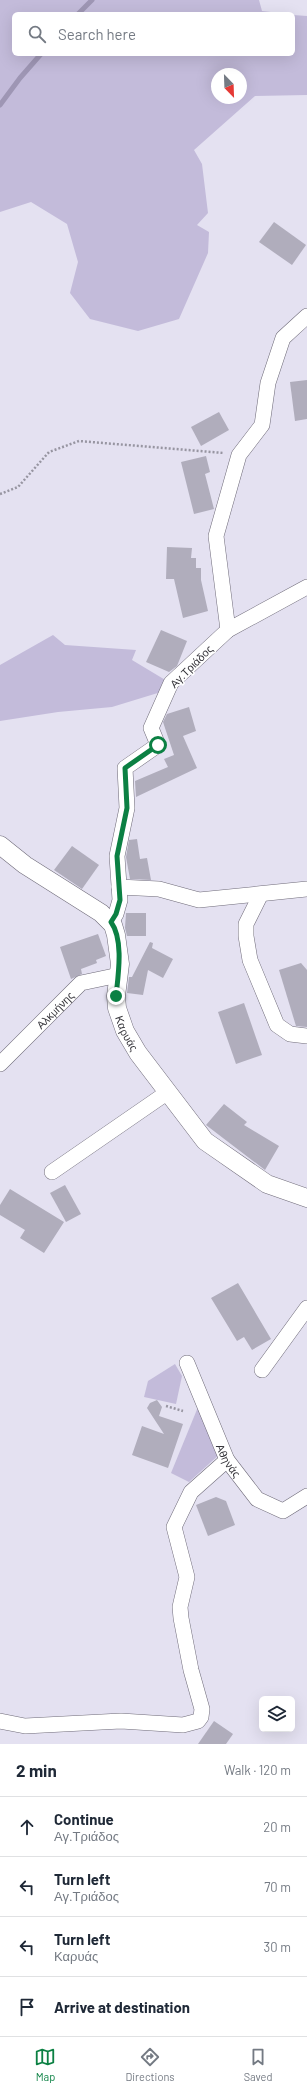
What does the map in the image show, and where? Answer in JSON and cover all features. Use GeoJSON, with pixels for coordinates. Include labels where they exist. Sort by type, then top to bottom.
{"type":"FeatureCollection","features":[{"type":"Feature","properties":{"kind":"street"},"geometry":{"type":"LineString","coordinates":[[307,316],[283,338],[268,383],[262,425],[239,455],[216,536],[228,630],[307,587]]}},
{"type":"Feature","properties":{"kind":"street","name":"Αγ.Τριάδος"},"geometry":{"type":"LineString","coordinates":[[111,922],[118,908],[117,847],[127,808],[125,768],[158,745],[151,728],[171,684],[228,630]]}},
{"type":"Feature","properties":{"kind":"street"},"geometry":{"type":"LineString","coordinates":[[0,845],[25,866],[94,908],[111,922]]}},
{"type":"Feature","properties":{"kind":"street"},"geometry":{"type":"LineString","coordinates":[[118,887],[159,889],[199,900],[307,889]]}},
{"type":"Feature","properties":{"kind":"street"},"geometry":{"type":"LineString","coordinates":[[261,894],[246,924],[247,947],[250,960],[277,1025],[290,1034],[307,1036]]}},
{"type":"Feature","properties":{"kind":"street","name":"Καρυάς"},"geometry":{"type":"LineString","coordinates":[[111,922],[116,935],[119,976],[116,999],[123,1026],[133,1045],[205,1141],[267,1184],[307,1198]]}},
{"type":"Feature","properties":{"kind":"street","name":"Αλκμήνης"},"geometry":{"type":"LineString","coordinates":[[0,1064],[81,983],[119,976]]}},
{"type":"Feature","properties":{"kind":"street"},"geometry":{"type":"LineString","coordinates":[[52,1172],[168,1092]]}},
{"type":"Feature","properties":{"kind":"street"},"geometry":{"type":"LineString","coordinates":[[262,1370],[307,1308]]}},
{"type":"Feature","properties":{"kind":"street","name":"Αθηνάς"},"geometry":{"type":"LineString","coordinates":[[187,1363],[227,1460],[256,1499],[283,1511],[307,1496]]}},
{"type":"Feature","properties":{"kind":"street"},"geometry":{"type":"LineString","coordinates":[[0,1721],[32,1726],[121,1721],[183,1725],[198,1721],[201,1717],[201,1702],[191,1670],[182,1629],[180,1607],[187,1577],[174,1527],[191,1492],[227,1460]]}},
{"type":"Feature","properties":{"kind":"path"},"geometry":{"type":"LineString","coordinates":[[0,494],[18,487],[49,452],[80,441],[239,455]]}},
{"type":"Feature","properties":{"kind":"path"},"geometry":{"type":"LineString","coordinates":[[166,1406],[184,1411]]}},
{"type":"Feature","properties":{"kind":"shaded area"},"geometry":{"type":"Polygon","coordinates":[[[0,0],[259,0],[262,11],[271,12],[12,12],[12,56],[295,56],[295,15],[307,16],[307,95],[255,96],[247,103],[247,68],[211,68],[211,104],[246,104],[194,150],[202,164],[208,213],[197,225],[209,232],[208,253],[179,319],[138,331],[90,319],[70,293],[78,262],[67,224],[31,202],[0,212],[0,0]]]}},
{"type":"Feature","properties":{"kind":"shaded area"},"geometry":{"type":"Polygon","coordinates":[[[53,635],[65,645],[136,650],[132,660],[167,681],[161,692],[112,707],[58,712],[0,721],[0,665],[53,635]]]}},
{"type":"Feature","properties":{"kind":"shaded area"},"geometry":{"type":"Polygon","coordinates":[[[175,1364],[182,1376],[176,1404],[144,1397],[148,1381],[175,1364]]]}},
{"type":"Feature","properties":{"kind":"shaded area"},"geometry":{"type":"Polygon","coordinates":[[[198,1407],[221,1453],[189,1482],[171,1473],[198,1407]]]}},
{"type":"Feature","properties":{"kind":"building"},"geometry":{"type":"Polygon","coordinates":[[[274,222],[306,245],[292,265],[259,242],[274,222]]]}},
{"type":"Feature","properties":{"kind":"building"},"geometry":{"type":"Polygon","coordinates":[[[307,380],[307,419],[295,421],[290,382],[307,380]]]}},
{"type":"Feature","properties":{"kind":"building"},"geometry":{"type":"Polygon","coordinates":[[[219,412],[229,430],[201,446],[191,427],[219,412]]]}},
{"type":"Feature","properties":{"kind":"building"},"geometry":{"type":"Polygon","coordinates":[[[206,456],[210,472],[205,474],[214,509],[194,514],[181,462],[206,456]]]}},
{"type":"Feature","properties":{"kind":"building"},"geometry":{"type":"Polygon","coordinates":[[[167,547],[192,548],[191,558],[196,558],[196,568],[201,568],[201,580],[208,611],[183,618],[174,579],[166,579],[167,547]]]}},
{"type":"Feature","properties":{"kind":"building"},"geometry":{"type":"Polygon","coordinates":[[[161,630],[187,641],[177,666],[169,672],[146,662],[161,630]]]}},
{"type":"Feature","properties":{"kind":"building"},"geometry":{"type":"Polygon","coordinates":[[[189,707],[196,731],[183,736],[197,768],[136,797],[135,781],[168,767],[164,759],[174,755],[163,722],[167,714],[189,707]]]}},
{"type":"Feature","properties":{"kind":"building"},"geometry":{"type":"Polygon","coordinates":[[[137,839],[140,859],[147,858],[151,880],[130,879],[126,857],[129,840],[137,839]]]}},
{"type":"Feature","properties":{"kind":"building"},"geometry":{"type":"Polygon","coordinates":[[[72,846],[99,865],[82,889],[54,870],[72,846]]]}},
{"type":"Feature","properties":{"kind":"building"},"geometry":{"type":"Polygon","coordinates":[[[126,913],[146,913],[146,936],[127,936],[125,928],[126,913]]]}},
{"type":"Feature","properties":{"kind":"building"},"geometry":{"type":"Polygon","coordinates":[[[98,934],[106,956],[96,960],[97,963],[81,969],[82,974],[71,979],[60,947],[98,934]]]}},
{"type":"Feature","properties":{"kind":"building"},"geometry":{"type":"Polygon","coordinates":[[[150,942],[153,943],[152,948],[173,959],[163,978],[148,970],[143,995],[127,993],[129,977],[132,977],[150,942]]]}},
{"type":"Feature","properties":{"kind":"building"},"geometry":{"type":"Polygon","coordinates":[[[301,963],[307,970],[307,1027],[296,1026],[279,970],[301,963]]]}},
{"type":"Feature","properties":{"kind":"building"},"geometry":{"type":"Polygon","coordinates":[[[244,1003],[262,1055],[236,1064],[218,1012],[244,1003]]]}},
{"type":"Feature","properties":{"kind":"building"},"geometry":{"type":"Polygon","coordinates":[[[224,1104],[247,1122],[244,1125],[279,1146],[265,1170],[206,1125],[224,1104]]]}},
{"type":"Feature","properties":{"kind":"building"},"geometry":{"type":"Polygon","coordinates":[[[65,1185],[81,1214],[66,1222],[50,1193],[65,1185]]]}},
{"type":"Feature","properties":{"kind":"building"},"geometry":{"type":"Polygon","coordinates":[[[10,1189],[64,1222],[44,1253],[20,1238],[25,1230],[0,1215],[0,1205],[10,1189]]]}},
{"type":"Feature","properties":{"kind":"building"},"geometry":{"type":"Polygon","coordinates":[[[238,1283],[271,1339],[252,1350],[244,1337],[237,1341],[211,1298],[238,1283]]]}},
{"type":"Feature","properties":{"kind":"building"},"geometry":{"type":"Polygon","coordinates":[[[157,1400],[162,1407],[159,1416],[183,1424],[168,1468],[132,1455],[142,1426],[164,1434],[147,1408],[150,1403],[157,1400]]]}},
{"type":"Feature","properties":{"kind":"building"},"geometry":{"type":"Polygon","coordinates":[[[216,1497],[226,1501],[235,1525],[208,1536],[196,1505],[216,1497]]]}},
{"type":"Feature","properties":{"kind":"building"},"geometry":{"type":"Polygon","coordinates":[[[214,1721],[233,1734],[226,1744],[198,1744],[214,1721]]]}},
{"type":"Feature","properties":{"kind":"waterway"},"geometry":{"type":"LineString","coordinates":[[80,12],[92,0]]}},
{"type":"Feature","properties":{"kind":"waterway"},"geometry":{"type":"LineString","coordinates":[[0,105],[20,78],[39,56]]}},
{"type":"Feature","properties":{"kind":"route"},"geometry":{"type":"LineString","coordinates":[[116,996],[120,972],[116,932],[111,922],[115,917],[120,900],[117,847],[127,808],[125,768],[158,745]]}}]}
